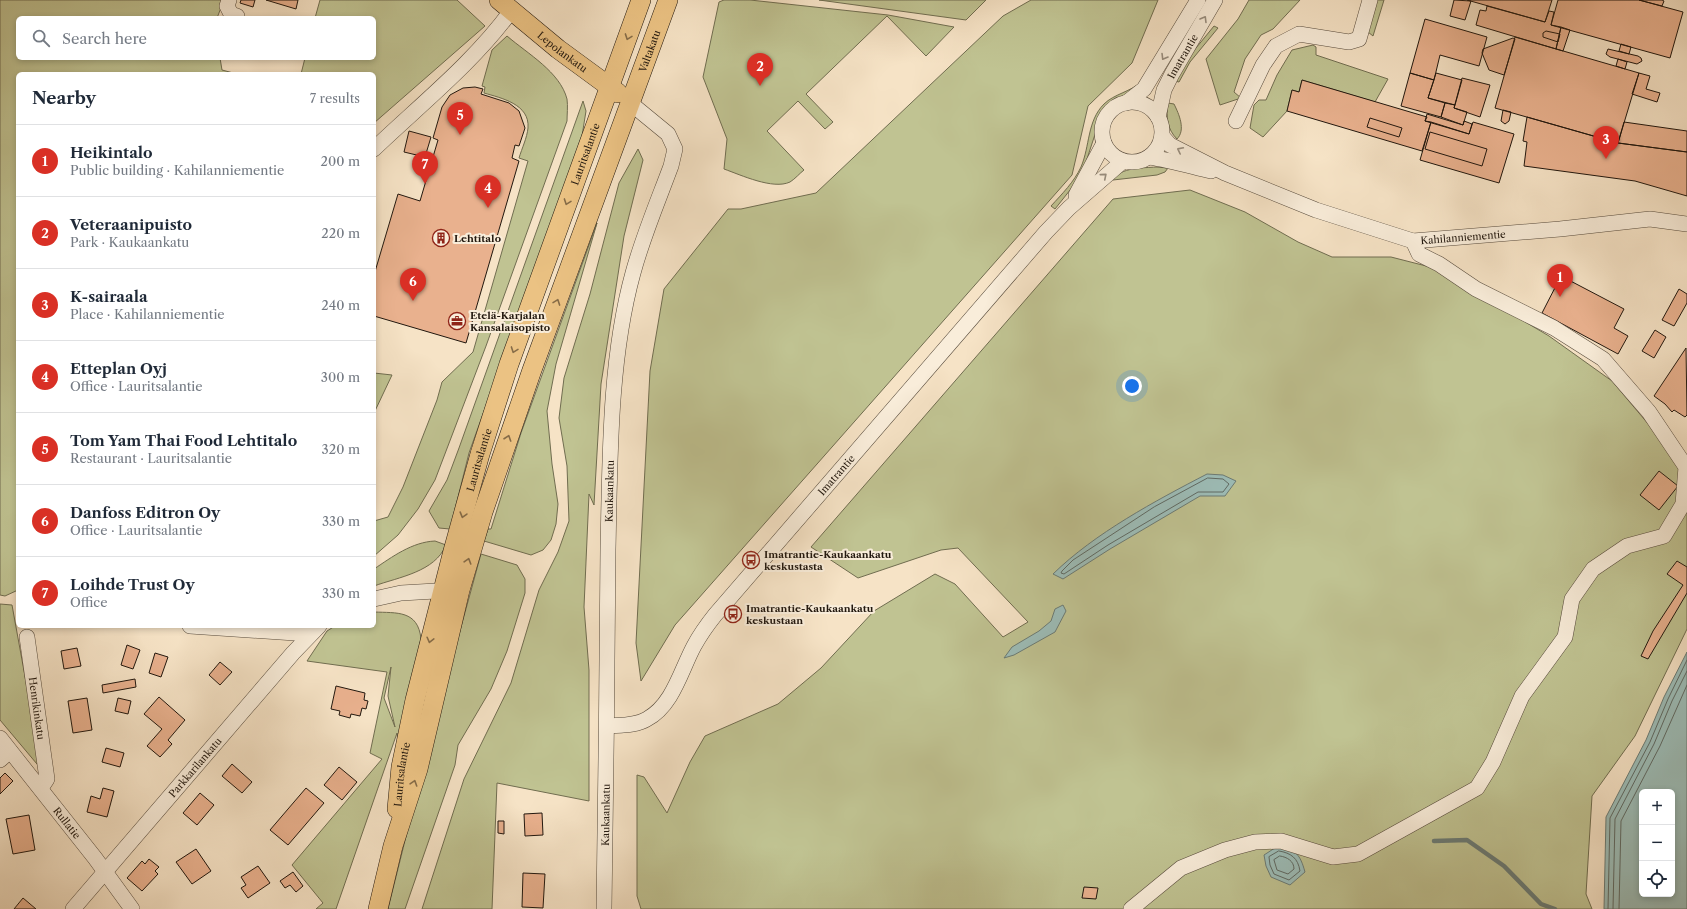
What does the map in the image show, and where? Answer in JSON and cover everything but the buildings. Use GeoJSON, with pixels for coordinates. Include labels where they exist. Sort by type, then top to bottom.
{"type":"FeatureCollection","features":[{"type":"Feature","properties":{"kind":"main road"},"geometry":{"type":"LineString","coordinates":[[609,86],[641,0]]}},
{"type":"Feature","properties":{"kind":"main road","name":"Valtakatu"},"geometry":{"type":"LineString","coordinates":[[629,102],[668,0]]}},
{"type":"Feature","properties":{"kind":"main road","name":"Lepolankatu"},"geometry":{"type":"LineString","coordinates":[[505,5],[629,102]]}},
{"type":"Feature","properties":{"kind":"main road","name":"Lauritsalantie"},"geometry":{"type":"LineString","coordinates":[[378,909],[393,846],[418,769],[452,590],[453,551],[509,364],[609,86]]}},
{"type":"Feature","properties":{"kind":"main road","name":"Lauritsalantie"},"geometry":{"type":"LineString","coordinates":[[452,590],[629,102]]}},
{"type":"Feature","properties":{"kind":"street"},"geometry":{"type":"LineString","coordinates":[[229,0],[227,6],[231,14],[237,16]]}},
{"type":"Feature","properties":{"kind":"street","name":"Imatrantie"},"geometry":{"type":"LineString","coordinates":[[1126,103],[1144,89],[1198,0]]}},
{"type":"Feature","properties":{"kind":"street","name":"Imatrantie"},"geometry":{"type":"LineString","coordinates":[[1158,117],[1164,90],[1215,0]]}},
{"type":"Feature","properties":{"kind":"street"},"geometry":{"type":"LineString","coordinates":[[1236,121],[1263,65],[1276,46],[1299,34],[1349,42],[1359,39],[1370,0]]}},
{"type":"Feature","properties":{"kind":"street"},"geometry":{"type":"LineString","coordinates":[[376,147],[469,59],[496,30],[505,5]]}},
{"type":"Feature","properties":{"kind":"street","name":"Kaukaankatu"},"geometry":{"type":"LineString","coordinates":[[604,909],[608,726],[607,647],[610,461],[615,383],[622,323],[633,273],[672,166],[675,149],[668,134],[629,102]]}},
{"type":"Feature","properties":{"kind":"street"},"geometry":{"type":"LineString","coordinates":[[1126,103],[1144,104],[1158,117],[1162,124],[1162,136],[1157,150],[1149,157],[1136,162],[1123,161],[1109,151],[1104,143],[1102,135],[1106,118],[1118,106],[1126,103]]}},
{"type":"Feature","properties":{"kind":"street","name":"Kahilanniementie"},"geometry":{"type":"LineString","coordinates":[[1162,136],[1170,145],[1226,173],[1316,210],[1413,241],[1560,229],[1650,219],[1687,224]]}},
{"type":"Feature","properties":{"kind":"street","name":"Imatrantie"},"geometry":{"type":"LineString","coordinates":[[1066,211],[1100,154],[1104,143]]}},
{"type":"Feature","properties":{"kind":"street","name":"Kahilanniementie"},"geometry":{"type":"LineString","coordinates":[[1149,157],[1166,159],[1177,164],[1226,173]]}},
{"type":"Feature","properties":{"kind":"street","name":"Imatrantie"},"geometry":{"type":"LineString","coordinates":[[608,726],[638,723],[647,719],[659,710],[669,698],[694,645],[715,615],[1025,255],[1066,211],[1123,161]]}},
{"type":"Feature","properties":{"kind":"street"},"geometry":{"type":"LineString","coordinates":[[1131,909],[1181,868],[1225,850],[1255,842],[1281,841],[1333,857],[1358,854],[1477,788],[1493,762],[1522,696],[1565,637],[1572,599],[1593,569],[1627,546],[1664,536],[1683,504],[1686,467],[1649,412],[1603,359],[1554,328],[1476,289],[1439,264],[1420,254],[1413,241]]}},
{"type":"Feature","properties":{"kind":"street"},"geometry":{"type":"LineString","coordinates":[[376,599],[401,593],[452,590]]}},
{"type":"Feature","properties":{"kind":"street"},"geometry":{"type":"LineString","coordinates":[[252,628],[314,630]]}},
{"type":"Feature","properties":{"kind":"street","name":"Parkkarilankatu"},"geometry":{"type":"LineString","coordinates":[[73,909],[314,630]]}},
{"type":"Feature","properties":{"kind":"street","name":"Henrikinkatu"},"geometry":{"type":"LineString","coordinates":[[27,637],[44,784]]}},
{"type":"Feature","properties":{"kind":"street","name":"Rullatie"},"geometry":{"type":"LineString","coordinates":[[0,738],[5,755],[44,784],[132,909]]}},
{"type":"Feature","properties":{"kind":"green space"},"geometry":{"type":"Polygon","coordinates":[[[0,0],[224,0],[218,16],[16,16],[16,60],[220,60],[222,70],[230,72],[16,72],[16,591],[5,596],[0,595],[0,0]]]}},
{"type":"Feature","properties":{"kind":"green space"},"geometry":{"type":"Polygon","coordinates":[[[320,0],[457,0],[485,26],[376,121],[376,72],[302,72],[304,60],[376,60],[376,16],[316,16],[320,0]]]}},
{"type":"Feature","properties":{"kind":"green space"},"geometry":{"type":"Polygon","coordinates":[[[724,0],[750,0],[888,15],[954,27],[926,56],[887,16],[806,94],[833,122],[825,129],[798,101],[767,131],[804,170],[790,182],[783,184],[766,183],[724,169],[727,139],[703,77],[719,2],[724,0]]]}},
{"type":"Feature","properties":{"kind":"green space"},"geometry":{"type":"Polygon","coordinates":[[[819,0],[986,0],[966,20],[819,0]]]}},
{"type":"Feature","properties":{"kind":"green space"},"geometry":{"type":"Polygon","coordinates":[[[1031,0],[1158,0],[1132,63],[1088,106],[1072,175],[675,625],[641,681],[636,643],[650,371],[664,289],[728,209],[741,209],[816,193],[1003,16],[1031,0]]]}},
{"type":"Feature","properties":{"kind":"green space"},"geometry":{"type":"Polygon","coordinates":[[[1249,0],[1300,0],[1273,29],[1261,35],[1245,59],[1234,92],[1241,98],[1220,105],[1206,59],[1238,19],[1249,0]]]}},
{"type":"Feature","properties":{"kind":"green space"},"geometry":{"type":"Polygon","coordinates":[[[1377,0],[1384,0],[1373,36],[1368,32],[1377,0]]]}},
{"type":"Feature","properties":{"kind":"green space"},"geometry":{"type":"Polygon","coordinates":[[[1214,26],[1218,28],[1190,62],[1179,82],[1175,81],[1187,59],[1214,26]]]}},
{"type":"Feature","properties":{"kind":"green space"},"geometry":{"type":"Polygon","coordinates":[[[507,36],[542,64],[558,80],[563,89],[567,99],[567,121],[486,346],[435,480],[418,509],[398,535],[376,554],[376,520],[388,517],[403,487],[437,400],[442,382],[473,352],[528,161],[519,158],[526,139],[528,128],[524,113],[513,103],[484,93],[485,87],[482,86],[492,50],[507,36]]]}},
{"type":"Feature","properties":{"kind":"green space"},"geometry":{"type":"Polygon","coordinates":[[[1313,45],[1316,47],[1316,55],[1388,79],[1375,102],[1302,80],[1299,92],[1292,90],[1287,111],[1263,137],[1250,128],[1254,105],[1259,100],[1266,100],[1277,75],[1292,50],[1313,45]]]}},
{"type":"Feature","properties":{"kind":"green space"},"geometry":{"type":"Polygon","coordinates":[[[1141,82],[1124,98],[1115,101],[1102,113],[1084,168],[1078,180],[1055,209],[1051,206],[1071,183],[1081,167],[1094,118],[1098,111],[1108,101],[1141,82]]]}},
{"type":"Feature","properties":{"kind":"green space"},"geometry":{"type":"Polygon","coordinates":[[[583,101],[586,111],[582,136],[469,453],[450,529],[439,528],[429,511],[447,480],[583,101]]]}},
{"type":"Feature","properties":{"kind":"green space"},"geometry":{"type":"Polygon","coordinates":[[[1168,103],[1174,104],[1181,122],[1181,131],[1177,139],[1169,127],[1167,113],[1168,103]]]}},
{"type":"Feature","properties":{"kind":"green space"},"geometry":{"type":"Polygon","coordinates":[[[638,149],[643,160],[624,236],[601,384],[594,505],[589,494],[584,607],[589,670],[589,801],[497,783],[492,909],[422,909],[464,779],[511,683],[539,590],[558,552],[569,521],[567,466],[559,418],[564,378],[590,294],[619,183],[638,149]]]}},
{"type":"Feature","properties":{"kind":"green space"},"geometry":{"type":"Polygon","coordinates":[[[1156,167],[1168,168],[1165,172],[1157,175],[1113,180],[1116,176],[1127,170],[1156,167]]]}},
{"type":"Feature","properties":{"kind":"green space"},"geometry":{"type":"Polygon","coordinates":[[[1190,190],[1245,212],[1298,242],[1332,257],[1391,257],[1434,268],[1549,336],[1612,381],[1687,470],[1687,629],[1635,736],[1592,796],[1586,894],[1592,909],[641,909],[637,896],[637,775],[644,777],[667,813],[690,762],[705,736],[778,704],[821,668],[874,611],[935,574],[955,584],[1003,637],[1028,622],[958,548],[941,550],[858,578],[811,547],[1113,199],[1190,190]]]}},
{"type":"Feature","properties":{"kind":"green space"},"geometry":{"type":"Polygon","coordinates":[[[597,223],[556,364],[547,411],[552,464],[558,504],[556,524],[551,540],[543,550],[531,555],[484,541],[488,529],[491,529],[521,433],[597,223]]]}},
{"type":"Feature","properties":{"kind":"green space"},"geometry":{"type":"Polygon","coordinates":[[[376,373],[392,375],[376,409],[376,373]]]}},
{"type":"Feature","properties":{"kind":"green space"},"geometry":{"type":"Polygon","coordinates":[[[435,541],[446,545],[434,562],[415,572],[376,585],[376,568],[410,547],[435,541]]]}},
{"type":"Feature","properties":{"kind":"green space"},"geometry":{"type":"Polygon","coordinates":[[[481,554],[517,565],[525,579],[525,593],[507,651],[491,689],[458,745],[455,765],[405,909],[388,909],[429,744],[481,554]]]}},
{"type":"Feature","properties":{"kind":"green space"},"geometry":{"type":"Polygon","coordinates":[[[0,604],[12,605],[42,770],[0,720],[0,604]]]}},
{"type":"Feature","properties":{"kind":"green space"},"geometry":{"type":"Polygon","coordinates":[[[376,612],[398,613],[411,618],[416,623],[421,639],[398,747],[397,733],[336,909],[316,909],[323,903],[292,865],[382,759],[370,753],[387,672],[307,661],[327,631],[332,628],[376,628],[376,612]],[[391,667],[384,698],[395,727],[388,696],[391,667]]]}},
{"type":"Feature","properties":{"kind":"water"},"geometry":{"type":"Polygon","coordinates":[[[1207,474],[1223,475],[1236,481],[1225,496],[1200,496],[1110,549],[1063,579],[1053,574],[1106,531],[1167,495],[1207,474]]]}},
{"type":"Feature","properties":{"kind":"water"},"geometry":{"type":"Polygon","coordinates":[[[1063,605],[1066,611],[1055,632],[1014,655],[1004,658],[1012,647],[1039,631],[1051,621],[1055,609],[1063,605]]]}},
{"type":"Feature","properties":{"kind":"water"},"geometry":{"type":"Polygon","coordinates":[[[1687,652],[1687,909],[1604,909],[1606,817],[1646,740],[1664,697],[1687,652]]]}},
{"type":"Feature","properties":{"kind":"water"},"geometry":{"type":"Polygon","coordinates":[[[1278,846],[1293,851],[1299,857],[1305,872],[1290,885],[1271,877],[1266,866],[1264,855],[1278,846]]]}},
{"type":"Feature","properties":{"kind":"waterway"},"geometry":{"type":"LineString","coordinates":[[1434,841],[1467,840],[1504,866],[1541,904],[1555,909]]}},
{"type":"Feature","properties":{"kind":"place","name":"Veteraanipuisto"},"geometry":{"type":"Point","coordinates":[760,86]}},
{"type":"Feature","properties":{"kind":"place","name":"Tom Yam Thai Food Lehtitalo"},"geometry":{"type":"Point","coordinates":[460,135]}},
{"type":"Feature","properties":{"kind":"place","name":"K-sairaala"},"geometry":{"type":"Point","coordinates":[1606,159]}},
{"type":"Feature","properties":{"kind":"place","name":"Loihde Trust Oy"},"geometry":{"type":"Point","coordinates":[425,184]}},
{"type":"Feature","properties":{"kind":"place","name":"Etteplan Oyj"},"geometry":{"type":"Point","coordinates":[488,208]}},
{"type":"Feature","properties":{"kind":"place","name":"Lehtitalo"},"geometry":{"type":"Point","coordinates":[441,238]}},
{"type":"Feature","properties":{"kind":"place","name":"Heikintalo"},"geometry":{"type":"Point","coordinates":[1560,297]}},
{"type":"Feature","properties":{"kind":"place","name":"Danfoss Editron Oy"},"geometry":{"type":"Point","coordinates":[413,301]}},
{"type":"Feature","properties":{"kind":"place","name":"Etelä-Karjalan Kansalaisopisto"},"geometry":{"type":"Point","coordinates":[457,321]}},
{"type":"Feature","properties":{"kind":"place","name":"Imatrantie-Kaukaankatu keskustasta"},"geometry":{"type":"Point","coordinates":[751,560]}},
{"type":"Feature","properties":{"kind":"place","name":"Imatrantie-Kaukaankatu keskustaan"},"geometry":{"type":"Point","coordinates":[733,614]}}]}
